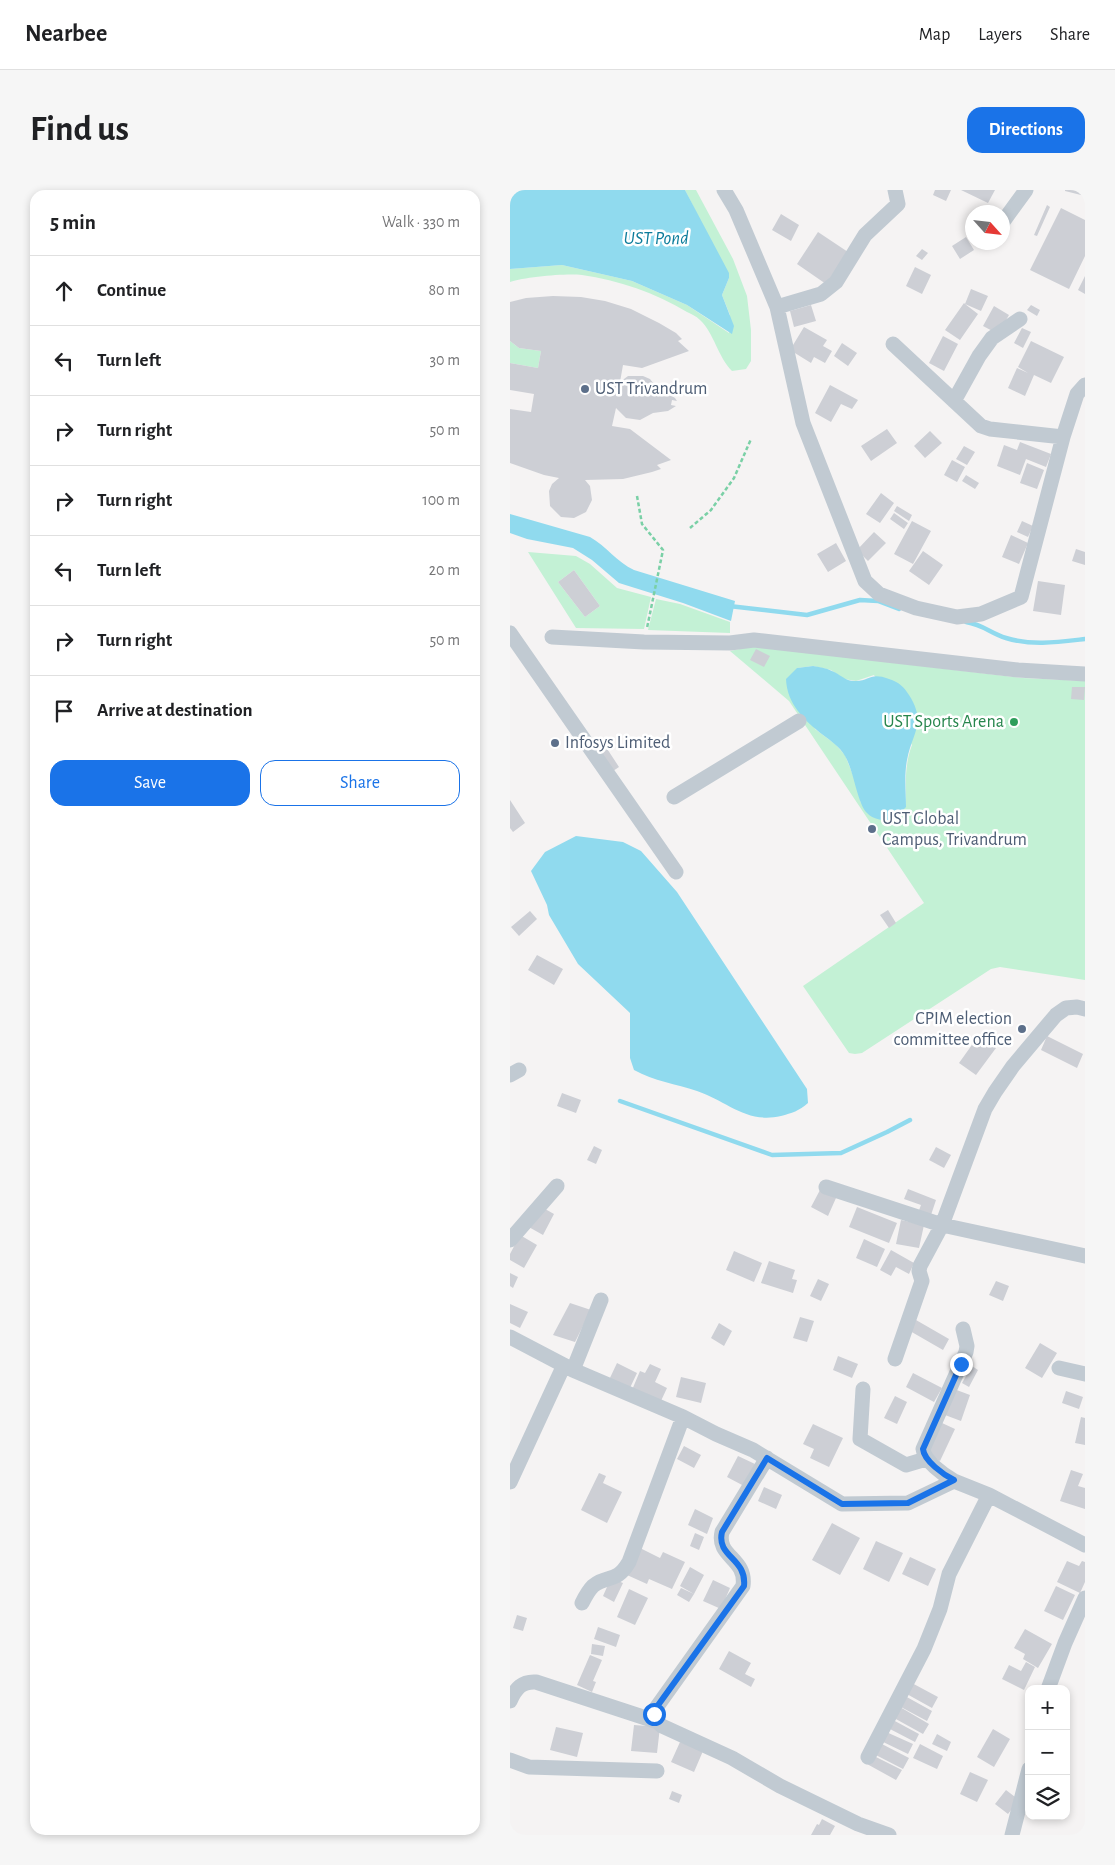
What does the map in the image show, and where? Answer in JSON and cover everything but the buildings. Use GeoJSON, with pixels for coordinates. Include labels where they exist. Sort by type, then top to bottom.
{"type":"FeatureCollection","features":[{"type":"Feature","properties":{"kind":"street"},"geometry":{"type":"LineString","coordinates":[[724,190],[736,210],[777,307],[804,423],[865,581],[879,594],[916,608],[957,617],[981,614],[1021,597],[1063,437],[1077,394],[1085,385]]}},
{"type":"Feature","properties":{"kind":"street"},"geometry":{"type":"LineString","coordinates":[[777,307],[821,294],[836,282],[865,235],[898,204],[895,190]]}},
{"type":"Feature","properties":{"kind":"street"},"geometry":{"type":"LineString","coordinates":[[1010,211],[1026,190]]}},
{"type":"Feature","properties":{"kind":"street"},"geometry":{"type":"LineString","coordinates":[[954,401],[979,356],[992,338],[1020,319]]}},
{"type":"Feature","properties":{"kind":"street"},"geometry":{"type":"LineString","coordinates":[[893,344],[981,426],[990,429],[1063,437]]}},
{"type":"Feature","properties":{"kind":"street"},"geometry":{"type":"LineString","coordinates":[[510,632],[676,872]]}},
{"type":"Feature","properties":{"kind":"street"},"geometry":{"type":"LineString","coordinates":[[552,637],[644,642],[730,643],[754,640],[1018,670],[1085,674]]}},
{"type":"Feature","properties":{"kind":"street"},"geometry":{"type":"LineString","coordinates":[[674,797],[799,721]]}},
{"type":"Feature","properties":{"kind":"street"},"geometry":{"type":"LineString","coordinates":[[895,1359],[922,1281],[918,1271],[942,1225],[985,1109],[1013,1066],[1056,1015],[1066,1008],[1077,1006],[1085,1009]]}},
{"type":"Feature","properties":{"kind":"street"},"geometry":{"type":"LineString","coordinates":[[510,1240],[557,1186]]}},
{"type":"Feature","properties":{"kind":"street"},"geometry":{"type":"LineString","coordinates":[[826,1187],[942,1225],[1085,1256]]}},
{"type":"Feature","properties":{"kind":"street"},"geometry":{"type":"LineString","coordinates":[[510,1482],[601,1300]]}},
{"type":"Feature","properties":{"kind":"street"},"geometry":{"type":"LineString","coordinates":[[963,1329],[966,1352],[925,1444],[924,1455],[926,1459],[946,1476],[989,1495],[1085,1545]]}},
{"type":"Feature","properties":{"kind":"street"},"geometry":{"type":"LineString","coordinates":[[510,1337],[568,1368],[683,1417],[767,1458],[842,1504],[908,1503],[954,1480]]}},
{"type":"Feature","properties":{"kind":"street"},"geometry":{"type":"LineString","coordinates":[[1059,1368],[1085,1374]]}},
{"type":"Feature","properties":{"kind":"street"},"geometry":{"type":"LineString","coordinates":[[863,1389],[860,1439],[906,1465],[926,1459]]}},
{"type":"Feature","properties":{"kind":"street"},"geometry":{"type":"LineString","coordinates":[[582,1602],[593,1586],[618,1576],[624,1571],[629,1562],[683,1417]]}},
{"type":"Feature","properties":{"kind":"street"},"geometry":{"type":"LineString","coordinates":[[656,1721],[654,1714],[656,1708],[744,1586],[745,1576],[742,1568],[724,1549],[720,1540],[722,1532],[767,1458]]}},
{"type":"Feature","properties":{"kind":"street"},"geometry":{"type":"LineString","coordinates":[[868,1757],[924,1649],[940,1610],[950,1574],[989,1495]]}},
{"type":"Feature","properties":{"kind":"street"},"geometry":{"type":"LineString","coordinates":[[1050,1685],[1085,1598]]}},
{"type":"Feature","properties":{"kind":"street"},"geometry":{"type":"LineString","coordinates":[[510,1701],[519,1686],[528,1681],[536,1682],[656,1721],[662,1726],[732,1758],[780,1786],[840,1816],[889,1835]]}},
{"type":"Feature","properties":{"kind":"street"},"geometry":{"type":"LineString","coordinates":[[510,1760],[530,1767],[657,1771]]}},
{"type":"Feature","properties":{"kind":"street"},"geometry":{"type":"LineString","coordinates":[[1012,1835],[1027,1775]]}},
{"type":"Feature","properties":{"kind":"path"},"geometry":{"type":"LineString","coordinates":[[690,528],[711,510],[734,478],[751,439]]}},
{"type":"Feature","properties":{"kind":"path"},"geometry":{"type":"LineString","coordinates":[[637,496],[642,524],[663,550],[644,642]]}},
{"type":"Feature","properties":{"kind":"green space"},"geometry":{"type":"Polygon","coordinates":[[[685,190],[696,190],[733,259],[747,296],[751,330],[751,361],[746,369],[732,371],[723,359],[709,331],[697,317],[663,299],[636,288],[582,275],[535,277],[510,282],[510,269],[562,265],[632,281],[687,305],[729,333],[730,315],[722,295],[729,278],[685,190]]]}},
{"type":"Feature","properties":{"kind":"green space"},"geometry":{"type":"Polygon","coordinates":[[[510,341],[519,348],[541,351],[538,368],[510,363],[510,341]]]}},
{"type":"Feature","properties":{"kind":"green space"},"geometry":{"type":"Polygon","coordinates":[[[528,552],[576,556],[590,564],[617,588],[651,597],[644,629],[576,628],[528,552]],[[574,570],[558,582],[585,617],[600,606],[574,570]]]}},
{"type":"Feature","properties":{"kind":"green space"},"geometry":{"type":"Polygon","coordinates":[[[656,599],[680,604],[730,622],[730,633],[648,630],[656,599]]]}},
{"type":"Feature","properties":{"kind":"green space"},"geometry":{"type":"Polygon","coordinates":[[[754,646],[1023,678],[1085,681],[1085,980],[1000,967],[991,969],[862,1053],[849,1053],[803,986],[924,903],[789,701],[730,651],[754,646]],[[813,666],[797,668],[815,729],[835,744],[845,755],[856,783],[861,803],[906,807],[907,768],[912,745],[874,675],[856,681],[844,679],[831,670],[813,666]]]}},
{"type":"Feature","properties":{"kind":"water","name":"UST Pond"},"geometry":{"type":"Polygon","coordinates":[[[510,190],[685,190],[729,273],[729,278],[722,295],[734,326],[732,334],[687,305],[632,281],[562,265],[510,269],[510,190]]]}},
{"type":"Feature","properties":{"kind":"water"},"geometry":{"type":"Polygon","coordinates":[[[510,514],[590,537],[622,563],[634,570],[735,601],[731,621],[683,603],[619,583],[592,560],[573,548],[527,539],[510,533],[510,514]]]}},
{"type":"Feature","properties":{"kind":"water"},"geometry":{"type":"Polygon","coordinates":[[[813,666],[830,670],[852,681],[861,681],[878,676],[893,680],[903,687],[909,695],[917,713],[918,721],[906,766],[906,807],[892,821],[875,818],[867,813],[843,753],[809,723],[793,704],[786,679],[797,668],[813,666]]]}},
{"type":"Feature","properties":{"kind":"water"},"geometry":{"type":"Polygon","coordinates":[[[576,836],[623,842],[641,851],[677,892],[807,1089],[808,1103],[802,1108],[781,1116],[757,1117],[737,1110],[708,1095],[657,1080],[634,1070],[630,1058],[630,1013],[578,964],[549,915],[547,905],[531,871],[545,852],[576,836]]]}},
{"type":"Feature","properties":{"kind":"waterway"},"geometry":{"type":"LineString","coordinates":[[729,606],[807,615],[860,600],[878,601],[899,609]]}},
{"type":"Feature","properties":{"kind":"waterway"},"geometry":{"type":"LineString","coordinates":[[966,622],[978,625],[1006,638],[1026,642],[1046,643],[1085,639]]}},
{"type":"Feature","properties":{"kind":"waterway"},"geometry":{"type":"LineString","coordinates":[[620,1101],[772,1155],[841,1153],[910,1120]]}},
{"type":"Feature","properties":{"kind":"place","name":"UST Trivandrum"},"geometry":{"type":"Point","coordinates":[585,389]}},
{"type":"Feature","properties":{"kind":"place","name":"UST Sports Arena"},"geometry":{"type":"Point","coordinates":[1014,722]}},
{"type":"Feature","properties":{"kind":"place","name":"Infosys Limited"},"geometry":{"type":"Point","coordinates":[555,743]}},
{"type":"Feature","properties":{"kind":"place","name":"UST Global Campus, Trivandrum"},"geometry":{"type":"Point","coordinates":[872,829]}},
{"type":"Feature","properties":{"kind":"place","name":"CPIM election committee office"},"geometry":{"type":"Point","coordinates":[1022,1029]}},
{"type":"Feature","properties":{"kind":"route"},"geometry":{"type":"LineString","coordinates":[[654,1714],[656,1708],[744,1586],[745,1576],[742,1568],[724,1549],[720,1540],[722,1532],[767,1458],[842,1504],[908,1503],[954,1480],[946,1476],[926,1459],[923,1449],[961,1364]]}}]}
